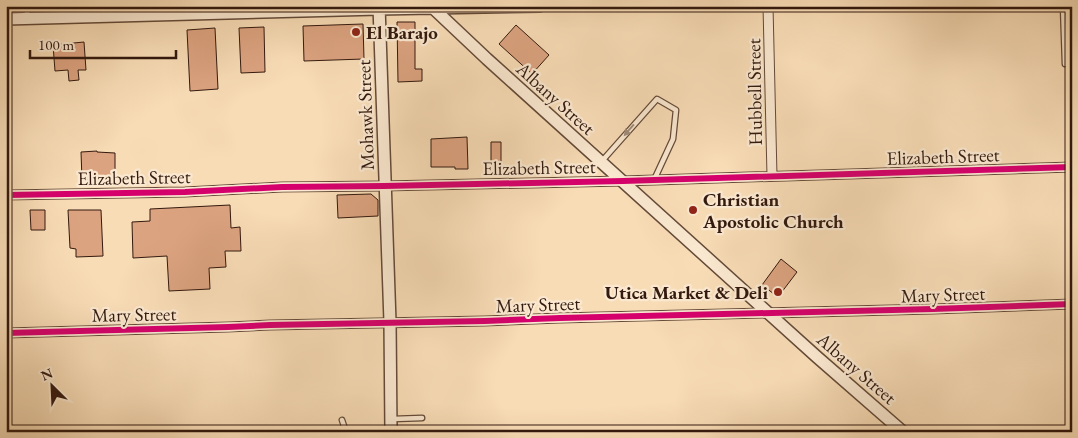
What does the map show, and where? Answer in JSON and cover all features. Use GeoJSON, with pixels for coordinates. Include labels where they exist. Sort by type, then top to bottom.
{"type":"FeatureCollection","features":[{"type":"Feature","properties":{"kind":"street"},"geometry":{"type":"LineString","coordinates":[[6,19],[379,8],[540,6]]}},
{"type":"Feature","properties":{"kind":"street","name":"Hubbell Street"},"geometry":{"type":"LineString","coordinates":[[768,6],[772,176]]}},
{"type":"Feature","properties":{"kind":"street","name":"Mohawk Street"},"geometry":{"type":"LineString","coordinates":[[379,8],[390,322],[391,432]]}},
{"type":"Feature","properties":{"kind":"street","name":"Albany Street"},"geometry":{"type":"LineString","coordinates":[[433,8],[486,59],[903,432]]}},
{"type":"Feature","properties":{"kind":"street","name":"Elizabeth Street"},"geometry":{"type":"LineString","coordinates":[[6,195],[185,192],[282,187],[654,180],[1072,167]]}},
{"type":"Feature","properties":{"kind":"street","name":"Mary Street"},"geometry":{"type":"LineString","coordinates":[[6,332],[942,309],[1072,304]]}},
{"type":"Feature","properties":{"kind":"lane"},"geometry":{"type":"LineString","coordinates":[[27,6],[27,18]]}},
{"type":"Feature","properties":{"kind":"lane"},"geometry":{"type":"LineString","coordinates":[[1063,6],[1064,64]]}},
{"type":"Feature","properties":{"kind":"lane"},"geometry":{"type":"LineString","coordinates":[[602,162],[657,99],[676,110],[673,139],[654,180]]}},
{"type":"Feature","properties":{"kind":"lane"},"geometry":{"type":"LineString","coordinates":[[391,419],[422,418]]}},
{"type":"Feature","properties":{"kind":"lane"},"geometry":{"type":"LineString","coordinates":[[342,420],[346,432]]}},
{"type":"Feature","properties":{"kind":"building"},"geometry":{"type":"Polygon","coordinates":[[[397,22],[415,22],[415,69],[422,69],[422,81],[398,82],[397,22]]]}},
{"type":"Feature","properties":{"kind":"building"},"geometry":{"type":"Polygon","coordinates":[[[363,24],[364,59],[304,61],[303,26],[363,24]]]}},
{"type":"Feature","properties":{"kind":"building"},"geometry":{"type":"Polygon","coordinates":[[[516,25],[549,55],[532,74],[499,44],[516,25]]]}},
{"type":"Feature","properties":{"kind":"building"},"geometry":{"type":"Polygon","coordinates":[[[264,27],[265,72],[241,73],[239,28],[264,27]]]}},
{"type":"Feature","properties":{"kind":"building"},"geometry":{"type":"Polygon","coordinates":[[[215,28],[218,89],[190,91],[187,30],[215,28]]]}},
{"type":"Feature","properties":{"kind":"building"},"geometry":{"type":"Polygon","coordinates":[[[84,42],[86,70],[78,70],[79,80],[69,81],[68,70],[55,71],[53,45],[84,42]]]}},
{"type":"Feature","properties":{"kind":"building"},"geometry":{"type":"Polygon","coordinates":[[[467,137],[468,169],[431,167],[431,139],[467,137]]]}},
{"type":"Feature","properties":{"kind":"building"},"geometry":{"type":"Polygon","coordinates":[[[491,142],[501,142],[501,166],[491,166],[491,142]]]}},
{"type":"Feature","properties":{"kind":"building"},"geometry":{"type":"Polygon","coordinates":[[[81,152],[115,153],[115,180],[100,178],[82,180],[81,152]]]}},
{"type":"Feature","properties":{"kind":"building"},"geometry":{"type":"Polygon","coordinates":[[[371,194],[378,200],[378,216],[338,218],[337,195],[371,194]]]}},
{"type":"Feature","properties":{"kind":"building"},"geometry":{"type":"Polygon","coordinates":[[[230,205],[231,228],[240,227],[241,251],[225,251],[226,267],[209,268],[210,289],[169,291],[167,256],[133,258],[132,222],[150,221],[150,209],[230,205]]]}},
{"type":"Feature","properties":{"kind":"building"},"geometry":{"type":"Polygon","coordinates":[[[30,210],[45,210],[45,230],[31,230],[30,210]]]}},
{"type":"Feature","properties":{"kind":"building"},"geometry":{"type":"Polygon","coordinates":[[[68,210],[101,210],[103,256],[76,257],[76,249],[70,248],[68,210]]]}},
{"type":"Feature","properties":{"kind":"building"},"geometry":{"type":"Polygon","coordinates":[[[781,259],[797,272],[778,297],[762,285],[781,259]]]}},
{"type":"Feature","properties":{"kind":"cycle path"},"geometry":{"type":"LineString","coordinates":[[6,195],[185,192],[282,187],[623,181],[1072,167]]}},
{"type":"Feature","properties":{"kind":"cycle path"},"geometry":{"type":"LineString","coordinates":[[6,333],[1072,304]]}},
{"type":"Feature","properties":{"kind":"place","name":"El Barajo"},"geometry":{"type":"Point","coordinates":[356,32]}},
{"type":"Feature","properties":{"kind":"place","name":"Christian Apostolic Church"},"geometry":{"type":"Point","coordinates":[693,210]}},
{"type":"Feature","properties":{"kind":"place","name":"Utica Market & Deli"},"geometry":{"type":"Point","coordinates":[778,292]}}]}
